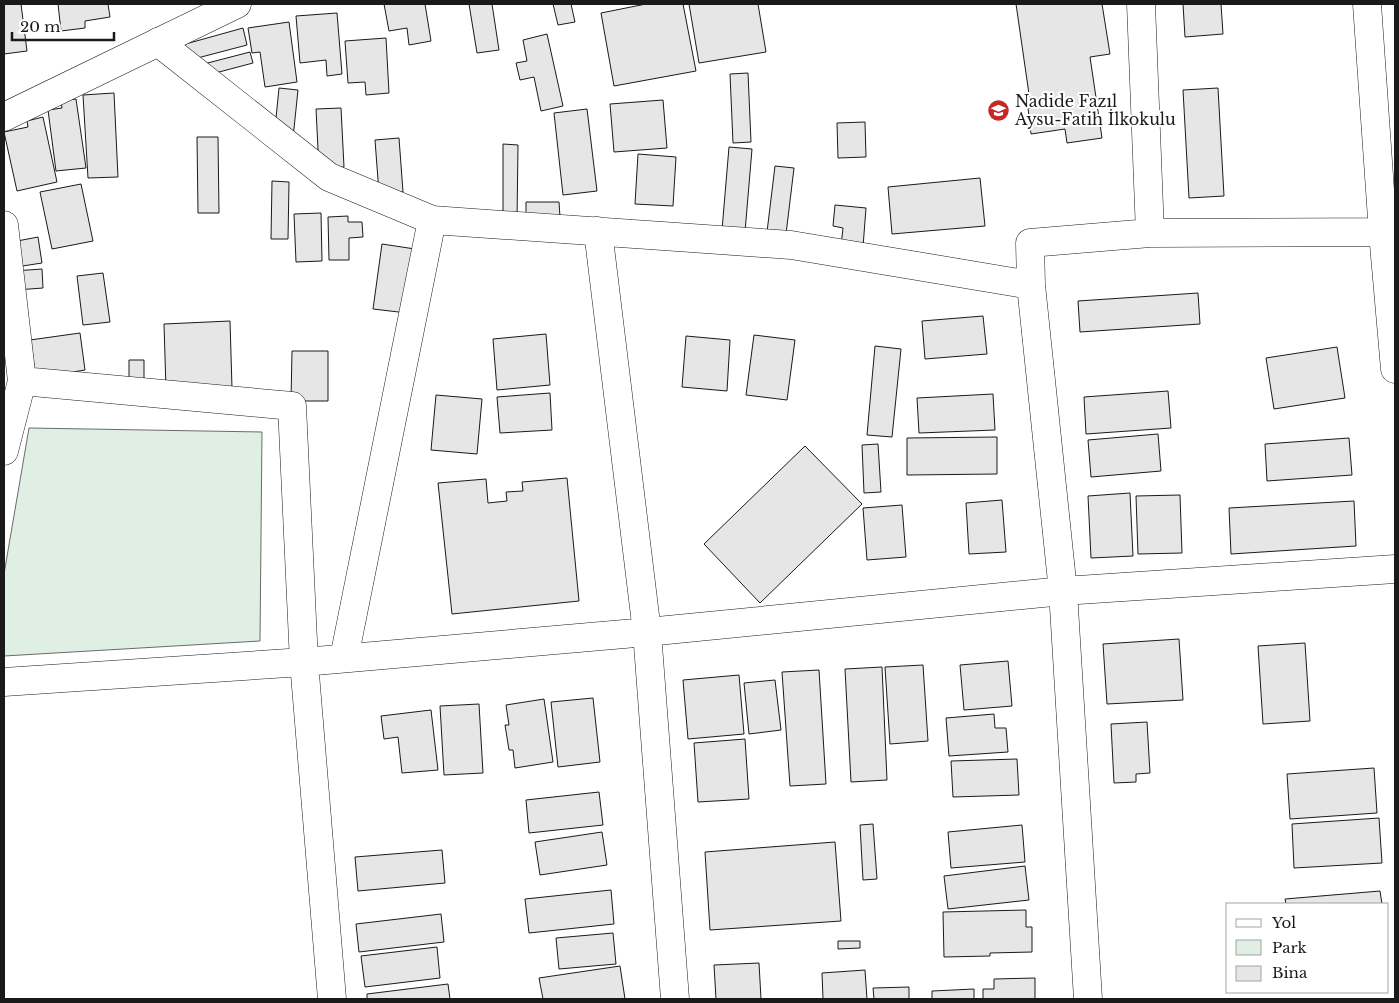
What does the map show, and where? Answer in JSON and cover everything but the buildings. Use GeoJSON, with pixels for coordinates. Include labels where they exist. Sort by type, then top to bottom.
{"type":"FeatureCollection","features":[{"type":"Feature","properties":{"kind":"street"},"geometry":{"type":"LineString","coordinates":[[4,117],[237,4]]}},
{"type":"Feature","properties":{"kind":"street"},"geometry":{"type":"LineString","coordinates":[[1141,4],[1150,233]]}},
{"type":"Feature","properties":{"kind":"street"},"geometry":{"type":"LineString","coordinates":[[1367,4],[1389,232],[1395,369]]}},
{"type":"Feature","properties":{"kind":"street"},"geometry":{"type":"LineString","coordinates":[[158,42],[329,176],[432,220],[791,244],[1031,285]]}},
{"type":"Feature","properties":{"kind":"street"},"geometry":{"type":"LineString","coordinates":[[344,658],[432,220]]}},
{"type":"Feature","properties":{"kind":"street"},"geometry":{"type":"LineString","coordinates":[[4,225],[22,381],[4,451]]}},
{"type":"Feature","properties":{"kind":"street"},"geometry":{"type":"LineString","coordinates":[[598,231],[647,632],[675,999]]}},
{"type":"Feature","properties":{"kind":"street"},"geometry":{"type":"LineString","coordinates":[[1088,999],[1063,591],[1031,285],[1030,243],[1150,233],[1389,232]]}},
{"type":"Feature","properties":{"kind":"street"},"geometry":{"type":"LineString","coordinates":[[22,381],[292,406],[304,662],[332,999]]}},
{"type":"Feature","properties":{"kind":"street"},"geometry":{"type":"LineString","coordinates":[[4,682],[304,662],[647,632],[1063,591],[1395,569]]}},
{"type":"Feature","properties":{"kind":"green space"},"geometry":{"type":"Polygon","coordinates":[[[29,428],[262,432],[260,641],[4,656],[4,574],[29,428]]]}},
{"type":"Feature","properties":{"kind":"place","name":"Nadide Fazıl Aysu-Fatih İlkokulu"},"geometry":{"type":"Point","coordinates":[999,110]}}]}
